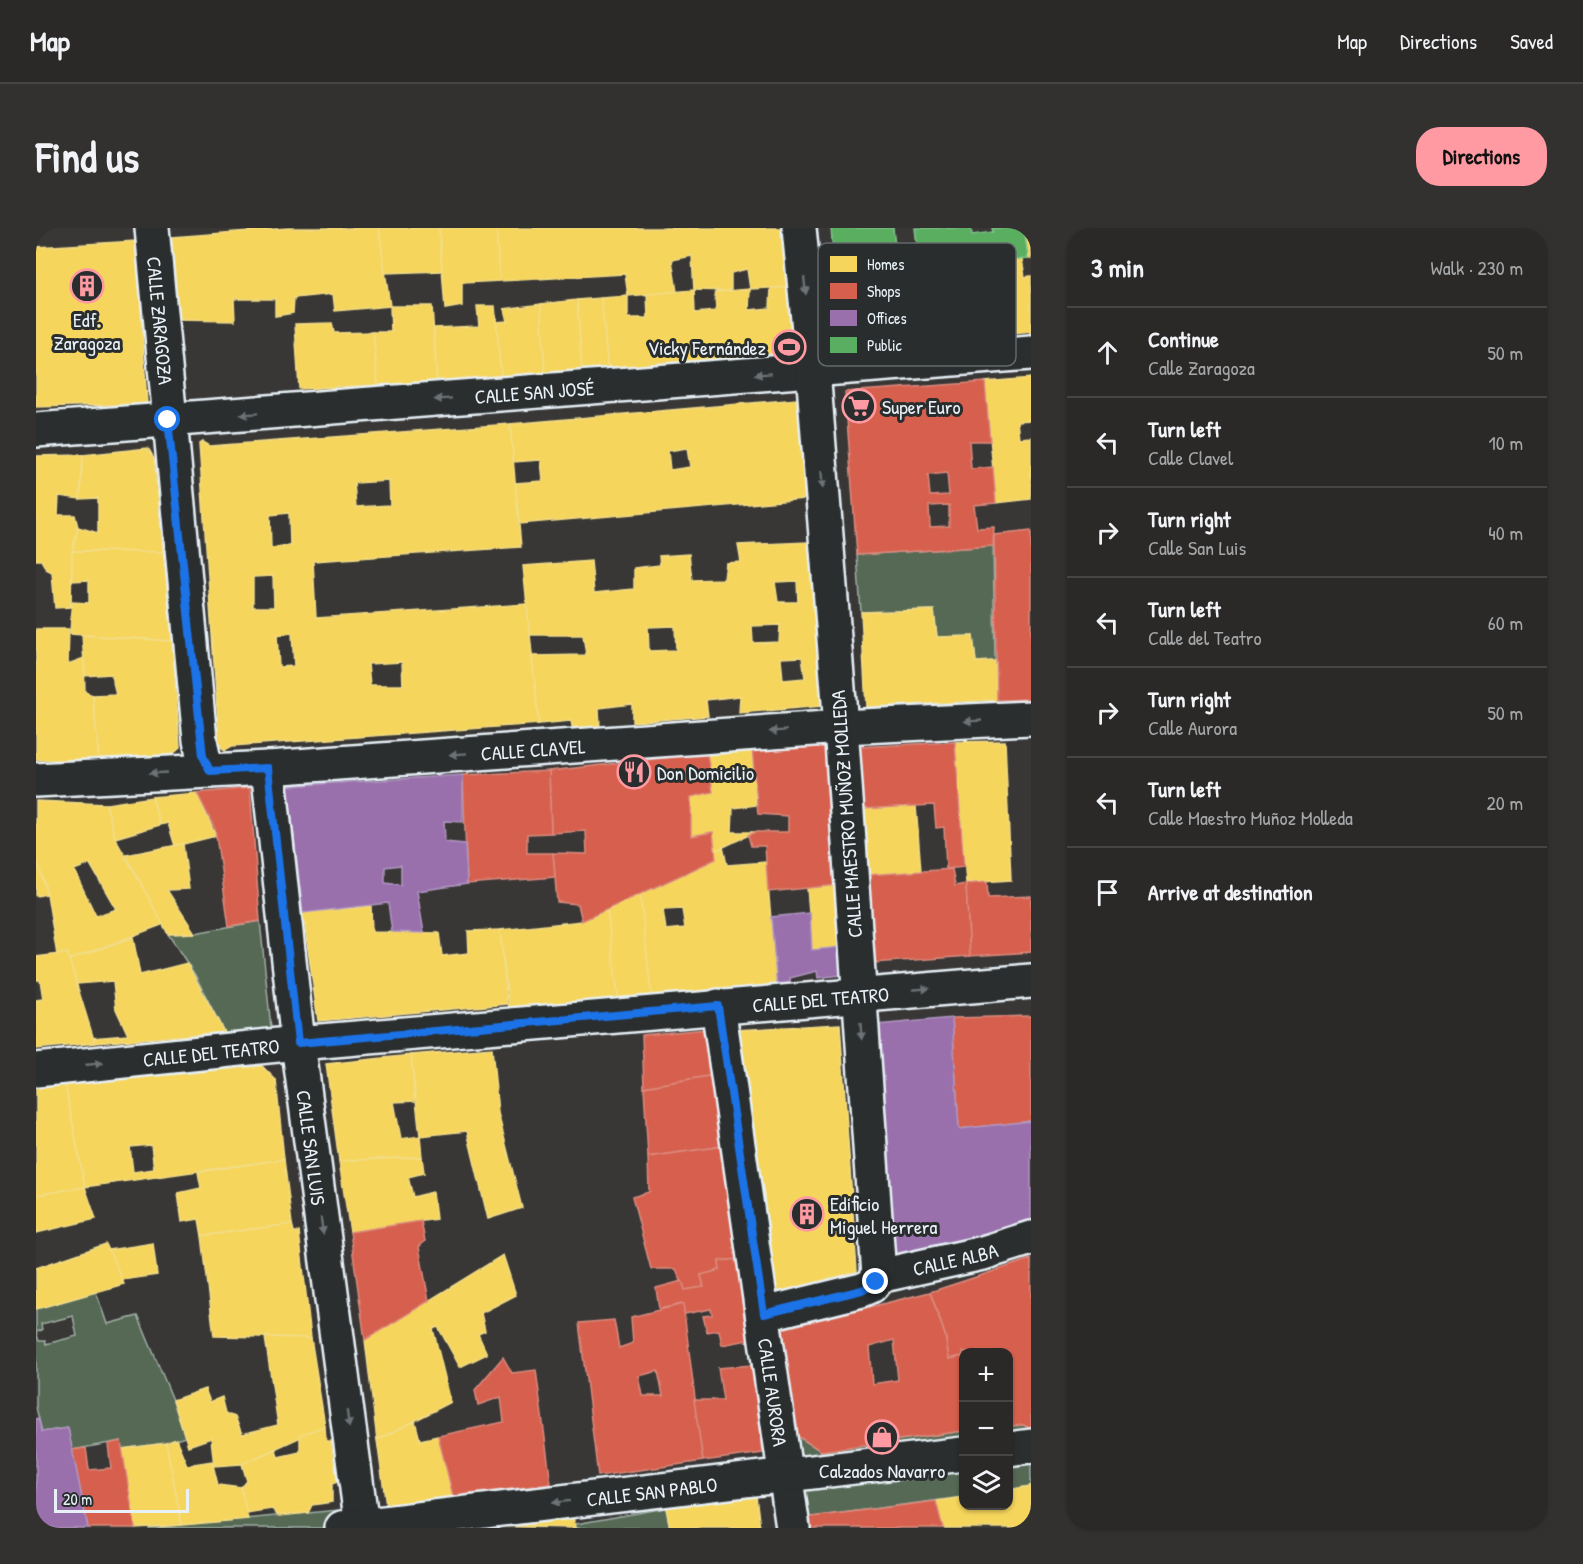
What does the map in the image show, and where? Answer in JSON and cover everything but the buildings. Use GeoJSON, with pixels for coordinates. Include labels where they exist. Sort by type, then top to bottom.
{"type":"FeatureCollection","features":[{"type":"Feature","properties":{"kind":"street","name":"CALLE ZARAGOZA"},"geometry":{"type":"LineString","coordinates":[[152,228],[168,420],[200,740],[203,756],[210,771]]}},
{"type":"Feature","properties":{"kind":"street","name":"CALLE MAESTRO MUÑOZ MOLLEDA"},"geometry":{"type":"LineString","coordinates":[[800,228],[841,727],[879,1276]]}},
{"type":"Feature","properties":{"kind":"street","name":"CALLE SAN JOSÉ"},"geometry":{"type":"LineString","coordinates":[[1016,354],[1031,353]]}},
{"type":"Feature","properties":{"kind":"street","name":"CALLE SAN JOSÉ"},"geometry":{"type":"LineString","coordinates":[[36,430],[864,366]]}},
{"type":"Feature","properties":{"kind":"street","name":"CALLE CLAVEL"},"geometry":{"type":"LineString","coordinates":[[36,780],[268,768],[841,727],[1031,718]]}},
{"type":"Feature","properties":{"kind":"street","name":"CALLE SAN LUIS"},"geometry":{"type":"LineString","coordinates":[[268,768],[352,1527]]}},
{"type":"Feature","properties":{"kind":"street","name":"CALLE DEL TEATRO"},"geometry":{"type":"LineString","coordinates":[[36,1070],[298,1043],[1031,981]]}},
{"type":"Feature","properties":{"kind":"street","name":"CALLE AURORA"},"geometry":{"type":"LineString","coordinates":[[718,1006],[793,1528]]}},
{"type":"Feature","properties":{"kind":"street","name":"CALLE ALBA"},"geometry":{"type":"LineString","coordinates":[[879,1276],[983,1253],[1031,1238]]}},
{"type":"Feature","properties":{"kind":"street"},"geometry":{"type":"LineString","coordinates":[[764,1314],[862,1290],[871,1286],[879,1276]]}},
{"type":"Feature","properties":{"kind":"street"},"geometry":{"type":"LineString","coordinates":[[1013,1448],[1031,1446]]}},
{"type":"Feature","properties":{"kind":"street","name":"CALLE SAN PABLO"},"geometry":{"type":"LineString","coordinates":[[352,1527],[959,1454]]}},
{"type":"Feature","properties":{"kind":"green space"},"geometry":{"type":"Polygon","coordinates":[[[993,546],[995,661],[976,662],[973,636],[937,637],[934,610],[861,612],[857,555],[993,546]]]}},
{"type":"Feature","properties":{"kind":"green space"},"geometry":{"type":"Polygon","coordinates":[[[260,921],[271,1028],[224,1032],[195,975],[168,934],[195,933],[260,921]]]}},
{"type":"Feature","properties":{"kind":"green space"},"geometry":{"type":"Polygon","coordinates":[[[96,1292],[107,1324],[138,1316],[173,1400],[185,1437],[166,1443],[122,1449],[121,1441],[72,1450],[68,1428],[42,1432],[36,1407],[36,1332],[36,1309],[96,1292]],[[73,1316],[41,1324],[42,1330],[36,1332],[39,1341],[45,1341],[46,1344],[77,1336],[73,1316]]]}},
{"type":"Feature","properties":{"kind":"green space"},"geometry":{"type":"Polygon","coordinates":[[[1024,1425],[1031,1428],[1031,1486],[1013,1489],[1013,1456],[1013,1426],[1024,1425]]]}},
{"type":"Feature","properties":{"kind":"green space"},"geometry":{"type":"Polygon","coordinates":[[[959,1432],[959,1498],[804,1518],[794,1434],[821,1451],[959,1432]]]}},
{"type":"Feature","properties":{"kind":"green space"},"geometry":{"type":"Polygon","coordinates":[[[475,1493],[480,1528],[148,1528],[360,1508],[475,1493]]]}},
{"type":"Feature","properties":{"kind":"green space"},"geometry":{"type":"Polygon","coordinates":[[[666,1508],[670,1528],[576,1528],[576,1524],[666,1508]]]}},
{"type":"Feature","properties":{"kind":"place","name":"Edf. Zaragoza"},"geometry":{"type":"Point","coordinates":[87,286]}},
{"type":"Feature","properties":{"kind":"place","name":"Vicky Fernández"},"geometry":{"type":"Point","coordinates":[789,347]}},
{"type":"Feature","properties":{"kind":"place","name":"Super Euro"},"geometry":{"type":"Point","coordinates":[859,406]}},
{"type":"Feature","properties":{"kind":"place","name":"Don Domicilio"},"geometry":{"type":"Point","coordinates":[634,772]}},
{"type":"Feature","properties":{"kind":"place","name":"Edificio Miguel Herrera"},"geometry":{"type":"Point","coordinates":[807,1214]}},
{"type":"Feature","properties":{"kind":"place","name":"Calzados Navarro"},"geometry":{"type":"Point","coordinates":[882,1437]}},
{"type":"Feature","properties":{"kind":"route"},"geometry":{"type":"LineString","coordinates":[[168,420],[203,756],[210,771],[268,768],[298,1043],[718,1006],[764,1314],[862,1290],[876,1282]]}}]}
